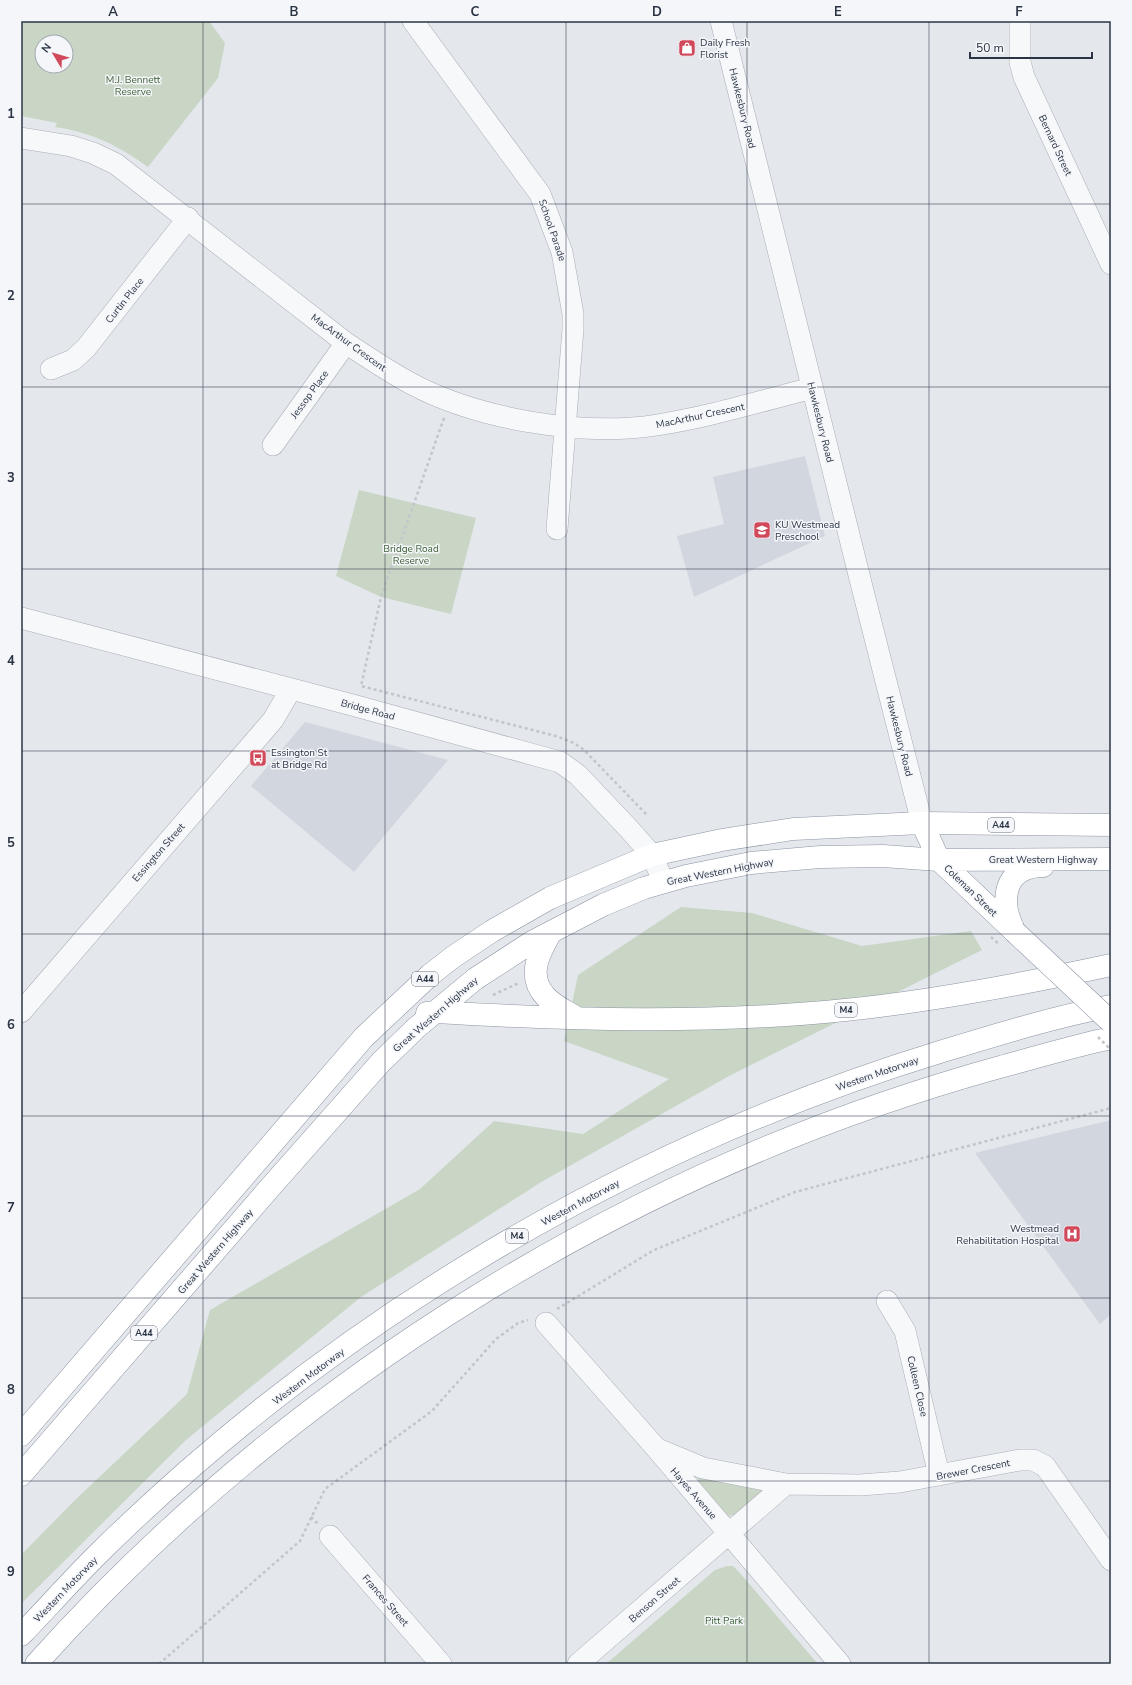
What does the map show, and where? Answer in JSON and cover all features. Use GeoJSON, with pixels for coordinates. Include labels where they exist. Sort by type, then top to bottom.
{"type":"FeatureCollection","features":[{"type":"Feature","properties":{"kind":"highway","name":"A44"},"geometry":{"type":"LineString","coordinates":[[21,1436],[364,1037],[390,1012],[453,957],[492,931],[550,898],[652,855],[722,840],[793,829],[922,823],[1111,825]]}},
{"type":"Feature","properties":{"kind":"highway","name":"Coleman Street"},"geometry":{"type":"LineString","coordinates":[[922,823],[939,860],[1111,1022]]}},
{"type":"Feature","properties":{"kind":"highway","name":"Great Western Highway"},"geometry":{"type":"LineString","coordinates":[[21,1475],[144,1332],[366,1079],[397,1046],[478,976],[513,953],[603,905],[663,882],[750,863],[787,859],[883,856],[939,860],[1104,859]]}},
{"type":"Feature","properties":{"kind":"highway","name":"Coleman Street"},"geometry":{"type":"LineString","coordinates":[[1015,932],[1010,921],[1006,900],[1009,885],[1015,876],[1027,867],[1071,867],[1104,859]]}},
{"type":"Feature","properties":{"kind":"highway"},"geometry":{"type":"LineString","coordinates":[[551,932],[538,954],[535,973],[538,985],[546,998],[577,1018]]}},
{"type":"Feature","properties":{"kind":"highway","name":"M4"},"geometry":{"type":"LineString","coordinates":[[577,1018],[670,1019],[844,1010],[997,989],[1111,965]]}},
{"type":"Feature","properties":{"kind":"highway","name":"Western Motorway"},"geometry":{"type":"LineString","coordinates":[[21,1635],[92,1561],[133,1521],[246,1423],[370,1330],[460,1271],[515,1238],[639,1170],[757,1118],[814,1095],[866,1075],[968,1043],[1044,1021],[1111,1006]]}},
{"type":"Feature","properties":{"kind":"highway"},"geometry":{"type":"LineString","coordinates":[[321,1086],[338,1074],[392,1029],[409,1018],[435,1012],[577,1018]]}},
{"type":"Feature","properties":{"kind":"highway"},"geometry":{"type":"LineString","coordinates":[[36,1664],[85,1611],[126,1570],[243,1464],[352,1379],[410,1339],[511,1275],[624,1214],[687,1183],[818,1128],[902,1097],[964,1077],[1111,1038]]}},
{"type":"Feature","properties":{"kind":"street","name":"School Parade"},"geometry":{"type":"LineString","coordinates":[[413,21],[533,183],[543,200],[555,229],[566,267],[573,314],[573,347],[557,529]]}},
{"type":"Feature","properties":{"kind":"street","name":"Hawkesbury Road"},"geometry":{"type":"LineString","coordinates":[[721,21],[922,823]]}},
{"type":"Feature","properties":{"kind":"street","name":"Bernard Street"},"geometry":{"type":"LineString","coordinates":[[1020,21],[1020,62],[1024,77],[1111,264]]}},
{"type":"Feature","properties":{"kind":"street","name":"MacArthur Crescent"},"geometry":{"type":"LineString","coordinates":[[21,138],[71,146],[104,158],[126,171],[346,342],[374,362],[411,383],[450,401],[519,419],[567,426],[608,428],[655,425],[694,418],[812,388]]}},
{"type":"Feature","properties":{"kind":"street","name":"Curtin Place"},"geometry":{"type":"LineString","coordinates":[[51,369],[73,360],[86,348],[188,218]]}},
{"type":"Feature","properties":{"kind":"street","name":"Jessop Place"},"geometry":{"type":"LineString","coordinates":[[273,445],[346,342]]}},
{"type":"Feature","properties":{"kind":"street","name":"Bridge Road"},"geometry":{"type":"LineString","coordinates":[[21,618],[292,689],[560,762],[578,775],[652,855],[663,882]]}},
{"type":"Feature","properties":{"kind":"street","name":"Essington Street"},"geometry":{"type":"LineString","coordinates":[[21,1012],[273,720],[292,689]]}},
{"type":"Feature","properties":{"kind":"street","name":"Colleen Close"},"geometry":{"type":"LineString","coordinates":[[887,1301],[905,1331],[939,1475]]}},
{"type":"Feature","properties":{"kind":"street"},"geometry":{"type":"LineString","coordinates":[[124,1316],[144,1332]]}},
{"type":"Feature","properties":{"kind":"street","name":"Hayes Avenue"},"geometry":{"type":"LineString","coordinates":[[544,1317],[840,1664]]}},
{"type":"Feature","properties":{"kind":"street","name":"Brewer Crescent"},"geometry":{"type":"LineString","coordinates":[[656,1448],[703,1468],[786,1484],[860,1485],[900,1482],[1020,1460],[1033,1460],[1045,1466],[1111,1560]]}},
{"type":"Feature","properties":{"kind":"street"},"geometry":{"type":"LineString","coordinates":[[729,1534],[786,1484]]}},
{"type":"Feature","properties":{"kind":"street","name":"Benson Street"},"geometry":{"type":"LineString","coordinates":[[578,1664],[729,1534]]}},
{"type":"Feature","properties":{"kind":"street","name":"Frances Street"},"geometry":{"type":"LineString","coordinates":[[330,1536],[442,1664]]}},
{"type":"Feature","properties":{"kind":"path"},"geometry":{"type":"LineString","coordinates":[[361,686],[381,597],[412,503],[450,401]]}},
{"type":"Feature","properties":{"kind":"path"},"geometry":{"type":"LineString","coordinates":[[492,996],[521,982]]}},
{"type":"Feature","properties":{"kind":"path"},"geometry":{"type":"LineString","coordinates":[[159,1664],[300,1541],[325,1489],[432,1411],[496,1339],[518,1323],[544,1317],[654,1250],[795,1192],[1111,1108]]}},
{"type":"Feature","properties":{"kind":"shaded area","name":"KU Westmead Preschool"},"geometry":{"type":"Polygon","coordinates":[[[805,456],[825,536],[694,597],[677,536],[724,524],[713,477],[805,456]]]}},
{"type":"Feature","properties":{"kind":"shaded area"},"geometry":{"type":"Polygon","coordinates":[[[305,722],[448,760],[354,872],[251,786],[305,722]]]}},
{"type":"Feature","properties":{"kind":"shaded area","name":"Westmead Rehabilitation Hospital"},"geometry":{"type":"Polygon","coordinates":[[[1111,1120],[1111,1314],[1100,1324],[975,1153],[1111,1120]]]}},
{"type":"Feature","properties":{"kind":"green space","name":"M.J. Bennett Reserve"},"geometry":{"type":"Polygon","coordinates":[[[21,21],[209,21],[225,43],[218,78],[148,167],[115,146],[81,132],[55,127],[57,123],[21,116],[21,21]]]}},
{"type":"Feature","properties":{"kind":"green space","name":"Bridge Road Reserve"},"geometry":{"type":"Polygon","coordinates":[[[359,490],[476,518],[451,614],[381,597],[336,576],[359,490]]]}},
{"type":"Feature","properties":{"kind":"green space"},"geometry":{"type":"Polygon","coordinates":[[[681,907],[752,913],[862,946],[971,931],[982,950],[729,1076],[543,1181],[361,1297],[186,1440],[21,1604],[21,1555],[74,1501],[187,1394],[210,1310],[420,1189],[494,1121],[583,1134],[669,1079],[564,1041],[578,975],[681,907]]]}},
{"type":"Feature","properties":{"kind":"green space"},"geometry":{"type":"Polygon","coordinates":[[[699,1476],[762,1488],[761,1493],[734,1515],[729,1516],[723,1514],[697,1482],[699,1476]]]}},
{"type":"Feature","properties":{"kind":"green space","name":"Pitt Park"},"geometry":{"type":"Polygon","coordinates":[[[727,1566],[733,1566],[739,1572],[818,1664],[606,1664],[715,1570],[727,1566]]]}},
{"type":"Feature","properties":{"kind":"place","name":"Daily Fresh Florist"},"geometry":{"type":"Point","coordinates":[687,48]}},
{"type":"Feature","properties":{"kind":"place","name":"KU Westmead Preschool"},"geometry":{"type":"Point","coordinates":[762,530]}},
{"type":"Feature","properties":{"kind":"place","name":"Essington St at Bridge Rd"},"geometry":{"type":"Point","coordinates":[258,758]}},
{"type":"Feature","properties":{"kind":"place","name":"Westmead Rehabilitation Hospital"},"geometry":{"type":"Point","coordinates":[1072,1234]}}]}
